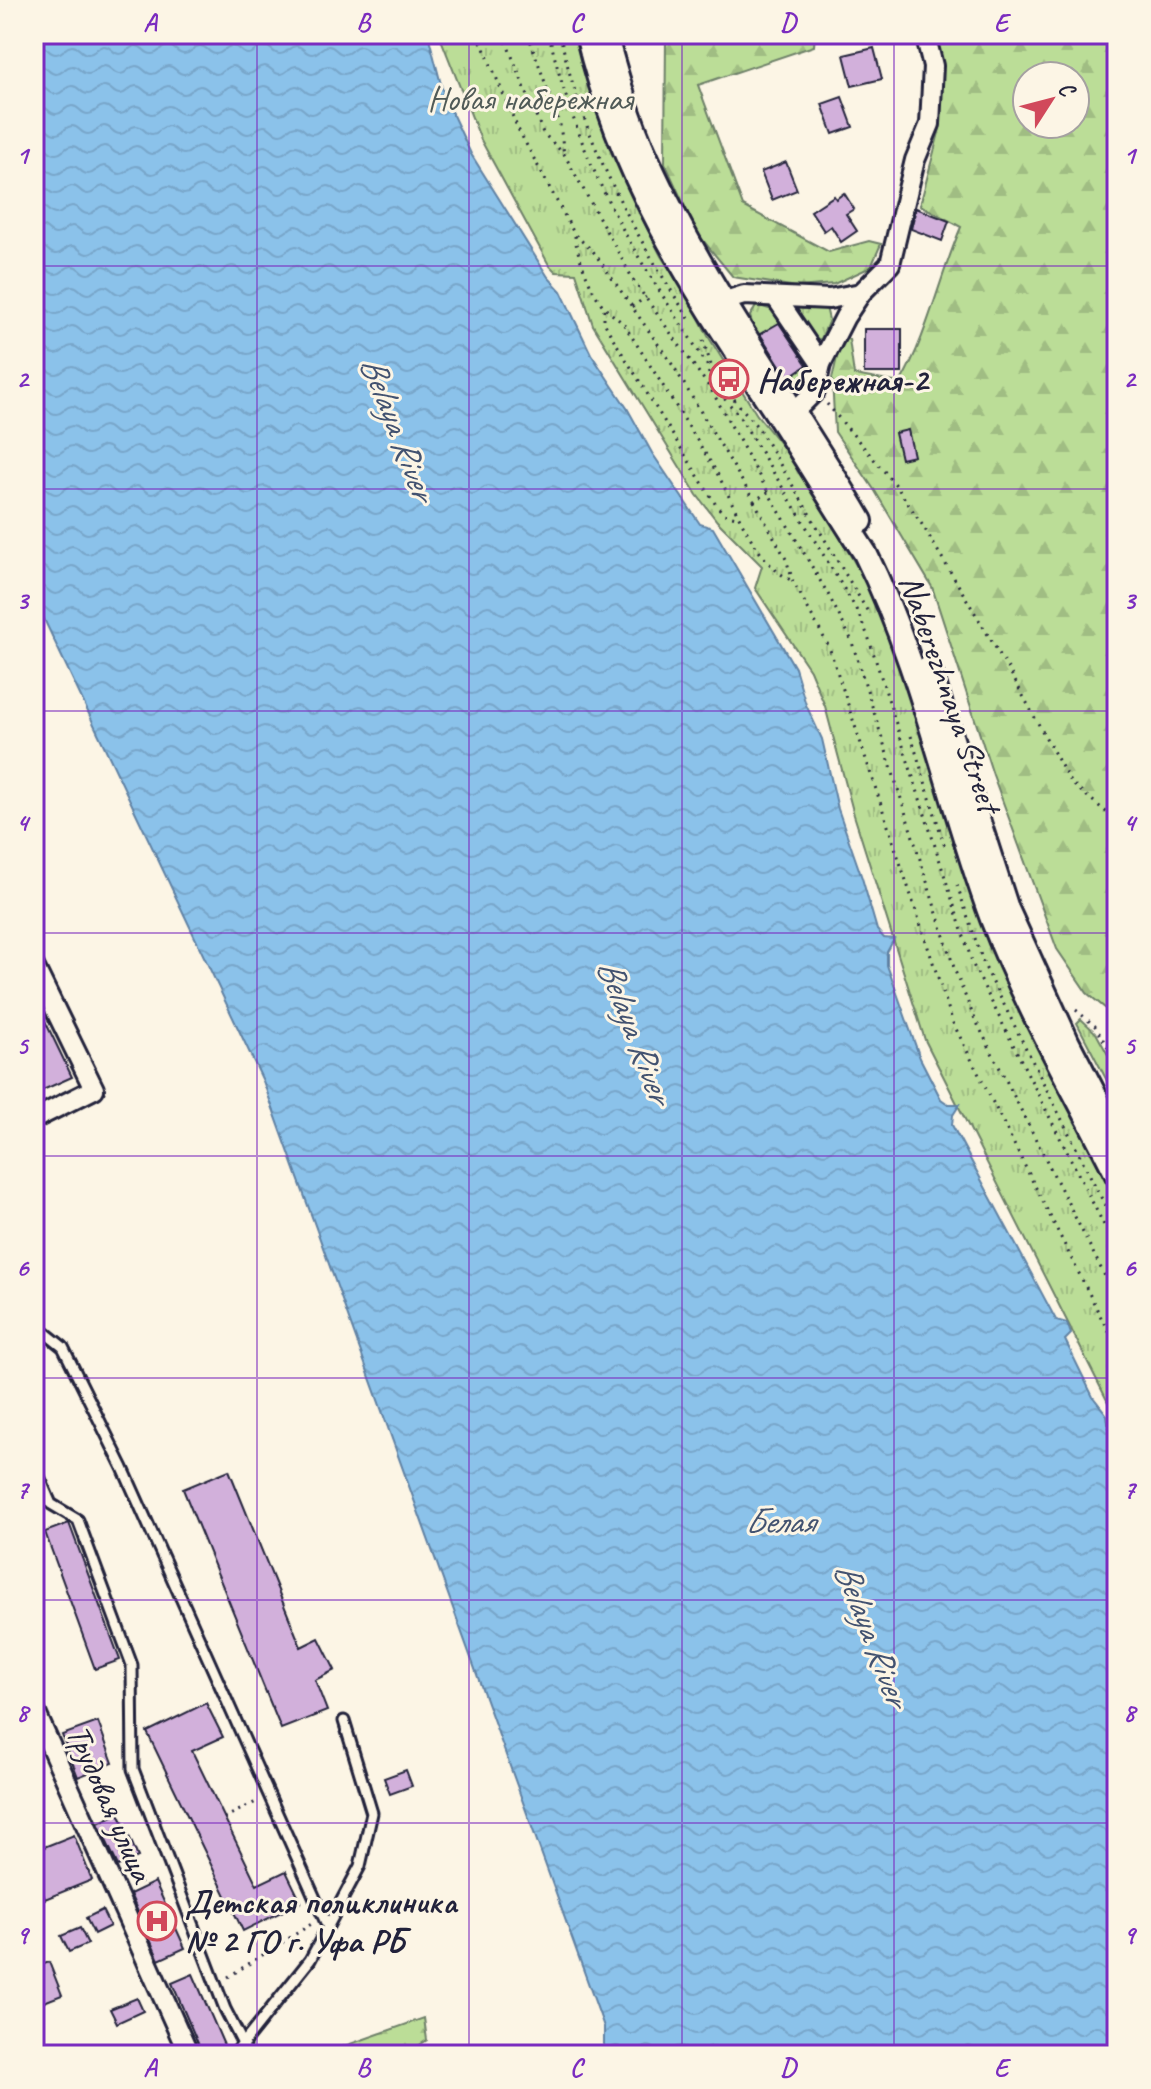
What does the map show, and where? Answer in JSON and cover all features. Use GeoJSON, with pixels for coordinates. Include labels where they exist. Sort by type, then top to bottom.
{"type":"FeatureCollection","features":[{"type":"Feature","properties":{"kind":"street","name":"Naberezhnaya Street"},"geometry":{"type":"LineString","coordinates":[[587,34],[599,85],[618,139],[649,209],[699,294],[865,553],[884,592],[928,712],[965,839],[1006,955],[1117,1175]]}},
{"type":"Feature","properties":{"kind":"street","name":"Naberezhnaya Street"},"geometry":{"type":"LineString","coordinates":[[605,34],[646,158],[687,240],[876,546],[902,600],[943,706],[1007,909],[1068,1043],[1117,1138]]}},
{"type":"Feature","properties":{"kind":"street"},"geometry":{"type":"LineString","coordinates":[[795,411],[815,391],[821,364],[845,317],[861,293],[890,264],[915,160],[930,124],[933,66],[925,34]]}},
{"type":"Feature","properties":{"kind":"street"},"geometry":{"type":"LineString","coordinates":[[725,301],[744,295],[777,299],[829,299],[861,293]]}},
{"type":"Feature","properties":{"kind":"street"},"geometry":{"type":"LineString","coordinates":[[777,299],[821,364]]}},
{"type":"Feature","properties":{"kind":"street"},"geometry":{"type":"LineString","coordinates":[[34,966],[94,1089],[34,1119]]}},
{"type":"Feature","properties":{"kind":"street","name":"Трудовая улица"},"geometry":{"type":"LineString","coordinates":[[34,1709],[189,2055]]}},
{"type":"Feature","properties":{"kind":"lane"},"geometry":{"type":"LineString","coordinates":[[34,1324],[63,1347],[123,1468],[323,1923]]}},
{"type":"Feature","properties":{"kind":"lane"},"geometry":{"type":"LineString","coordinates":[[34,1465],[51,1504],[78,1520],[132,1665],[133,1769],[215,1984],[244,2046]]}},
{"type":"Feature","properties":{"kind":"lane"},"geometry":{"type":"LineString","coordinates":[[234,2055],[310,1960],[323,1923],[360,1866],[372,1813],[344,1721]]}},
{"type":"Feature","properties":{"kind":"path"},"geometry":{"type":"LineString","coordinates":[[478,34],[518,129],[575,235],[579,258],[604,308],[604,322],[711,497],[724,514],[736,517]]}},
{"type":"Feature","properties":{"kind":"path"},"geometry":{"type":"LineString","coordinates":[[503,34],[543,133],[564,154],[635,283],[713,390],[851,639],[950,956],[973,1015],[1117,1300]]}},
{"type":"Feature","properties":{"kind":"path"},"geometry":{"type":"LineString","coordinates":[[528,34],[560,125],[564,154]]}},
{"type":"Feature","properties":{"kind":"path"},"geometry":{"type":"LineString","coordinates":[[549,34],[566,96],[596,177],[644,267],[707,365],[713,390],[736,411],[855,607],[878,662],[973,965],[1117,1251]]}},
{"type":"Feature","properties":{"kind":"path"},"geometry":{"type":"LineString","coordinates":[[575,235],[593,251],[716,434],[786,559],[793,581],[829,647],[953,1023],[1117,1349]]}},
{"type":"Feature","properties":{"kind":"path"},"geometry":{"type":"LineString","coordinates":[[632,307],[646,297]]}},
{"type":"Feature","properties":{"kind":"path"},"geometry":{"type":"LineString","coordinates":[[604,308],[616,315],[625,326],[663,386],[731,496],[736,517],[775,569],[793,581]]}},
{"type":"Feature","properties":{"kind":"path"},"geometry":{"type":"LineString","coordinates":[[815,391],[895,484],[923,526],[1009,670],[1070,782],[1117,821]]}},
{"type":"Feature","properties":{"kind":"path"},"geometry":{"type":"LineString","coordinates":[[734,399],[759,429],[873,623]]}},
{"type":"Feature","properties":{"kind":"path"},"geometry":{"type":"LineString","coordinates":[[754,501],[768,492]]}},
{"type":"Feature","properties":{"kind":"path"},"geometry":{"type":"LineString","coordinates":[[910,733],[946,851]]}},
{"type":"Feature","properties":{"kind":"path"},"geometry":{"type":"LineString","coordinates":[[955,880],[984,965],[1117,1229]]}},
{"type":"Feature","properties":{"kind":"path"},"geometry":{"type":"LineString","coordinates":[[1072,1008],[1095,1026],[1117,1063]]}},
{"type":"Feature","properties":{"kind":"path"},"geometry":{"type":"LineString","coordinates":[[224,1818],[256,1802],[263,1815]]}},
{"type":"Feature","properties":{"kind":"path"},"geometry":{"type":"LineString","coordinates":[[215,1984],[323,1923]]}},
{"type":"Feature","properties":{"kind":"green space","name":"Новая набережная"},"geometry":{"type":"Polygon","coordinates":[[[439,34],[576,34],[609,142],[661,256],[757,415],[814,494],[875,597],[900,656],[997,959],[1117,1196],[1117,1420],[925,1040],[854,815],[825,706],[810,670],[755,588],[762,566],[717,521],[697,495],[593,325],[576,273],[556,272],[549,265],[481,140],[439,34]]]}},
{"type":"Feature","properties":{"kind":"green space"},"geometry":{"type":"Polygon","coordinates":[[[666,34],[815,34],[814,46],[698,85],[743,206],[829,252],[869,241],[881,244],[871,267],[834,284],[797,287],[733,277],[697,233],[665,163],[666,34]]]}},
{"type":"Feature","properties":{"kind":"green space"},"geometry":{"type":"Polygon","coordinates":[[[936,34],[1117,34],[1117,1018],[1087,993],[1057,949],[993,775],[932,587],[875,491],[835,432],[832,379],[841,340],[849,339],[854,375],[900,383],[926,326],[961,227],[920,205],[941,125],[936,34]]]}},
{"type":"Feature","properties":{"kind":"green space"},"geometry":{"type":"Polygon","coordinates":[[[757,305],[772,310],[808,365],[809,374],[802,384],[795,382],[781,369],[752,323],[750,316],[757,305]]]}},
{"type":"Feature","properties":{"kind":"green space"},"geometry":{"type":"Polygon","coordinates":[[[799,307],[826,307],[829,320],[821,339],[814,340],[796,313],[799,307]]]}},
{"type":"Feature","properties":{"kind":"green space"},"geometry":{"type":"Polygon","coordinates":[[[1081,1019],[1096,1033],[1117,1071],[1117,1100],[1077,1023],[1081,1019]]]}},
{"type":"Feature","properties":{"kind":"green space"},"geometry":{"type":"Polygon","coordinates":[[[424,2018],[427,2040],[405,2055],[319,2055],[424,2018]]]}},
{"type":"Feature","properties":{"kind":"water","name":"Белая"},"geometry":{"type":"Polygon","coordinates":[[[34,34],[428,34],[444,96],[471,154],[548,277],[561,291],[591,354],[652,453],[700,524],[713,528],[795,668],[806,705],[822,739],[838,809],[877,930],[884,938],[894,939],[887,952],[887,965],[920,1058],[941,1099],[948,1104],[960,1104],[953,1115],[952,1125],[1056,1320],[1067,1323],[1071,1334],[1065,1340],[1093,1397],[1107,1415],[1109,1431],[1117,1448],[1117,2055],[604,2055],[604,2027],[263,1081],[34,598],[34,34]]]}},
{"type":"Feature","properties":{"kind":"building"},"geometry":{"type":"Polygon","coordinates":[[[874,48],[882,79],[852,86],[844,55],[874,48]]]}},
{"type":"Feature","properties":{"kind":"building"},"geometry":{"type":"Polygon","coordinates":[[[842,97],[853,127],[833,134],[822,104],[842,97]]]}},
{"type":"Feature","properties":{"kind":"building"},"geometry":{"type":"Polygon","coordinates":[[[786,162],[797,190],[772,200],[761,172],[786,162]]]}},
{"type":"Feature","properties":{"kind":"building"},"geometry":{"type":"Polygon","coordinates":[[[844,193],[854,209],[846,214],[857,231],[841,242],[831,226],[824,231],[811,211],[844,193]]]}},
{"type":"Feature","properties":{"kind":"building"},"geometry":{"type":"Polygon","coordinates":[[[916,208],[949,221],[942,241],[911,229],[916,208]]]}},
{"type":"Feature","properties":{"kind":"building"},"geometry":{"type":"Polygon","coordinates":[[[779,323],[807,365],[788,378],[760,334],[779,323]]]}},
{"type":"Feature","properties":{"kind":"building"},"geometry":{"type":"Polygon","coordinates":[[[864,329],[902,329],[902,373],[864,373],[864,329]]]}},
{"type":"Feature","properties":{"kind":"building"},"geometry":{"type":"Polygon","coordinates":[[[908,430],[914,456],[901,459],[895,433],[908,430]]]}},
{"type":"Feature","properties":{"kind":"building"},"geometry":{"type":"Polygon","coordinates":[[[34,998],[72,1077],[34,1094],[34,998]]]}},
{"type":"Feature","properties":{"kind":"building"},"geometry":{"type":"Polygon","coordinates":[[[229,1470],[301,1647],[319,1638],[335,1670],[315,1680],[327,1711],[281,1729],[183,1489],[229,1470]]]}},
{"type":"Feature","properties":{"kind":"building"},"geometry":{"type":"Polygon","coordinates":[[[69,1523],[120,1660],[95,1669],[45,1532],[69,1523]]]}},
{"type":"Feature","properties":{"kind":"building"},"geometry":{"type":"Polygon","coordinates":[[[206,1703],[223,1737],[192,1751],[257,1885],[286,1871],[301,1902],[243,1931],[147,1732],[206,1703]]]}},
{"type":"Feature","properties":{"kind":"building"},"geometry":{"type":"Polygon","coordinates":[[[98,1722],[113,1763],[78,1777],[62,1735],[98,1722]]]}},
{"type":"Feature","properties":{"kind":"building"},"geometry":{"type":"Polygon","coordinates":[[[406,1770],[412,1786],[390,1794],[384,1778],[406,1770]]]}},
{"type":"Feature","properties":{"kind":"building"},"geometry":{"type":"Polygon","coordinates":[[[119,1813],[138,1857],[118,1866],[98,1823],[119,1813]]]}},
{"type":"Feature","properties":{"kind":"building"},"geometry":{"type":"Polygon","coordinates":[[[74,1835],[92,1880],[45,1899],[34,1870],[34,1851],[74,1835]]]}},
{"type":"Feature","properties":{"kind":"building","name":"Детская поликлиника № 2 ГО г. Уфа РБ"},"geometry":{"type":"Polygon","coordinates":[[[155,1882],[185,1948],[159,1960],[130,1894],[155,1882]]]}},
{"type":"Feature","properties":{"kind":"building"},"geometry":{"type":"Polygon","coordinates":[[[102,1910],[110,1926],[94,1934],[86,1918],[102,1910]]]}},
{"type":"Feature","properties":{"kind":"building"},"geometry":{"type":"Polygon","coordinates":[[[80,1928],[88,1944],[69,1952],[61,1936],[80,1928]]]}},
{"type":"Feature","properties":{"kind":"building"},"geometry":{"type":"Polygon","coordinates":[[[49,1962],[62,1995],[34,2006],[34,1968],[49,1962]]]}},
{"type":"Feature","properties":{"kind":"building"},"geometry":{"type":"Polygon","coordinates":[[[193,1974],[227,2055],[203,2055],[172,1983],[193,1974]]]}},
{"type":"Feature","properties":{"kind":"building"},"geometry":{"type":"Polygon","coordinates":[[[137,1998],[143,2011],[117,2023],[110,2009],[137,1998]]]}},
{"type":"Feature","properties":{"kind":"place","name":"Набережная-2"},"geometry":{"type":"Point","coordinates":[729,379]}},
{"type":"Feature","properties":{"kind":"place","name":"Детская поликлиника № 2 ГО г. Уфа РБ"},"geometry":{"type":"Point","coordinates":[157,1921]}},
{"type":"Feature","properties":{"kind":"water label","name":"Belaya River"},"geometry":{"type":"Point","coordinates":[399,427]}},
{"type":"Feature","properties":{"kind":"water label","name":"Belaya River"},"geometry":{"type":"Point","coordinates":[636,1030]}},
{"type":"Feature","properties":{"kind":"water label","name":"Belaya River"},"geometry":{"type":"Point","coordinates":[873,1633]}}]}
